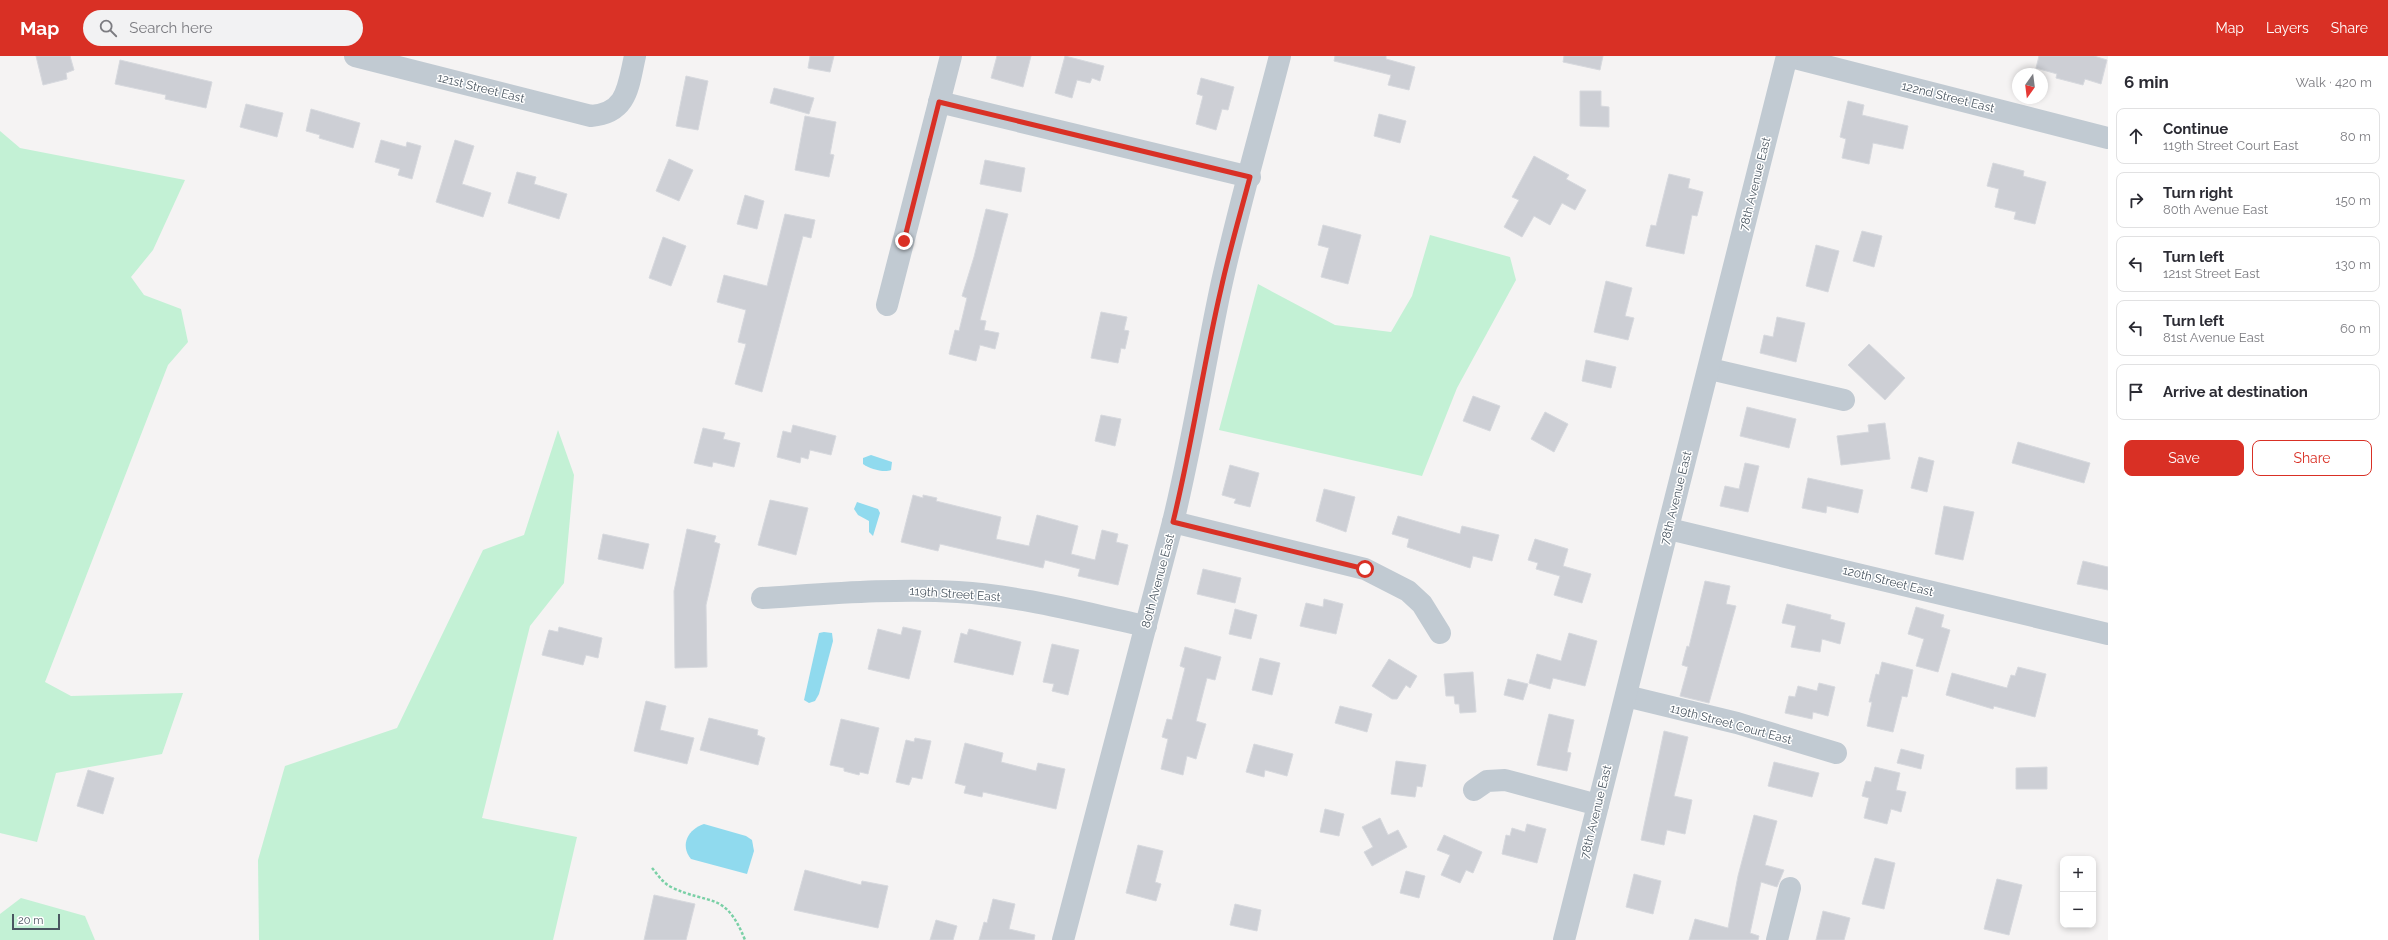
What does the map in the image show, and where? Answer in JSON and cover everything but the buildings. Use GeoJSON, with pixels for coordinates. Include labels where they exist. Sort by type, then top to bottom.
{"type":"FeatureCollection","features":[{"type":"Feature","properties":{"kind":"street","name":"121st Street East"},"geometry":{"type":"LineString","coordinates":[[355,56],[591,116],[607,113],[615,109],[625,97],[635,56]]}},
{"type":"Feature","properties":{"kind":"street"},"geometry":{"type":"LineString","coordinates":[[887,305],[951,56]]}},
{"type":"Feature","properties":{"kind":"street","name":"80th Avenue East"},"geometry":{"type":"LineString","coordinates":[[1063,940],[1173,522],[1184,475],[1196,407],[1221,289],[1280,56]]}},
{"type":"Feature","properties":{"kind":"street","name":"122nd Street East"},"geometry":{"type":"LineString","coordinates":[[1787,56],[2108,138]]}},
{"type":"Feature","properties":{"kind":"street","name":"78th Avenue East"},"geometry":{"type":"LineString","coordinates":[[1564,940],[1710,368],[1787,56]]}},
{"type":"Feature","properties":{"kind":"street"},"geometry":{"type":"LineString","coordinates":[[939,102],[1250,177]]}},
{"type":"Feature","properties":{"kind":"street"},"geometry":{"type":"LineString","coordinates":[[1710,368],[1844,400]]}},
{"type":"Feature","properties":{"kind":"street"},"geometry":{"type":"LineString","coordinates":[[1173,522],[1365,569],[1408,591],[1422,604],[1440,633]]}},
{"type":"Feature","properties":{"kind":"street","name":"120th Street East"},"geometry":{"type":"LineString","coordinates":[[1669,529],[2108,634]]}},
{"type":"Feature","properties":{"kind":"street","name":"119th Street East"},"geometry":{"type":"LineString","coordinates":[[762,598],[891,590],[959,593],[1014,599],[1146,626]]}},
{"type":"Feature","properties":{"kind":"street","name":"119th Street Court East"},"geometry":{"type":"LineString","coordinates":[[1626,696],[1737,724],[1836,753]]}},
{"type":"Feature","properties":{"kind":"street"},"geometry":{"type":"LineString","coordinates":[[1474,790],[1488,781],[1505,780],[1598,805]]}},
{"type":"Feature","properties":{"kind":"street"},"geometry":{"type":"LineString","coordinates":[[1777,940],[1790,888]]}},
{"type":"Feature","properties":{"kind":"path"},"geometry":{"type":"LineString","coordinates":[[652,868],[665,883],[671,887],[709,899],[726,909],[737,920],[745,940]]}},
{"type":"Feature","properties":{"kind":"green space"},"geometry":{"type":"Polygon","coordinates":[[[0,131],[20,148],[185,180],[153,250],[131,277],[144,295],[181,309],[188,342],[168,365],[45,682],[71,696],[183,693],[162,754],[56,773],[37,842],[0,833],[0,131]]]}},
{"type":"Feature","properties":{"kind":"green space"},"geometry":{"type":"Polygon","coordinates":[[[1430,235],[1510,257],[1516,280],[1457,388],[1422,476],[1219,430],[1258,284],[1335,325],[1391,332],[1412,296],[1430,235]]]}},
{"type":"Feature","properties":{"kind":"green space"},"geometry":{"type":"Polygon","coordinates":[[[558,430],[574,475],[564,583],[530,626],[482,818],[577,837],[553,940],[259,940],[258,860],[285,766],[397,728],[483,550],[524,535],[558,430]]]}},
{"type":"Feature","properties":{"kind":"green space"},"geometry":{"type":"Polygon","coordinates":[[[21,898],[85,916],[95,940],[0,940],[0,914],[21,898]]]}},
{"type":"Feature","properties":{"kind":"water"},"geometry":{"type":"Polygon","coordinates":[[[871,455],[892,462],[891,470],[877,470],[863,464],[863,458],[871,455]]]}},
{"type":"Feature","properties":{"kind":"water"},"geometry":{"type":"Polygon","coordinates":[[[857,502],[878,509],[880,513],[873,536],[869,532],[869,521],[858,515],[854,509],[857,502]]]}},
{"type":"Feature","properties":{"kind":"water"},"geometry":{"type":"Polygon","coordinates":[[[819,633],[832,633],[833,641],[819,694],[815,701],[809,703],[804,700],[819,633]]]}},
{"type":"Feature","properties":{"kind":"water"},"geometry":{"type":"Polygon","coordinates":[[[704,824],[746,836],[752,840],[754,851],[747,874],[691,859],[686,848],[687,838],[694,829],[704,824]]]}},
{"type":"Feature","properties":{"kind":"route"},"geometry":{"type":"LineString","coordinates":[[904,241],[939,102],[1250,177],[1221,289],[1196,407],[1184,475],[1173,522],[1365,569]]}}]}
